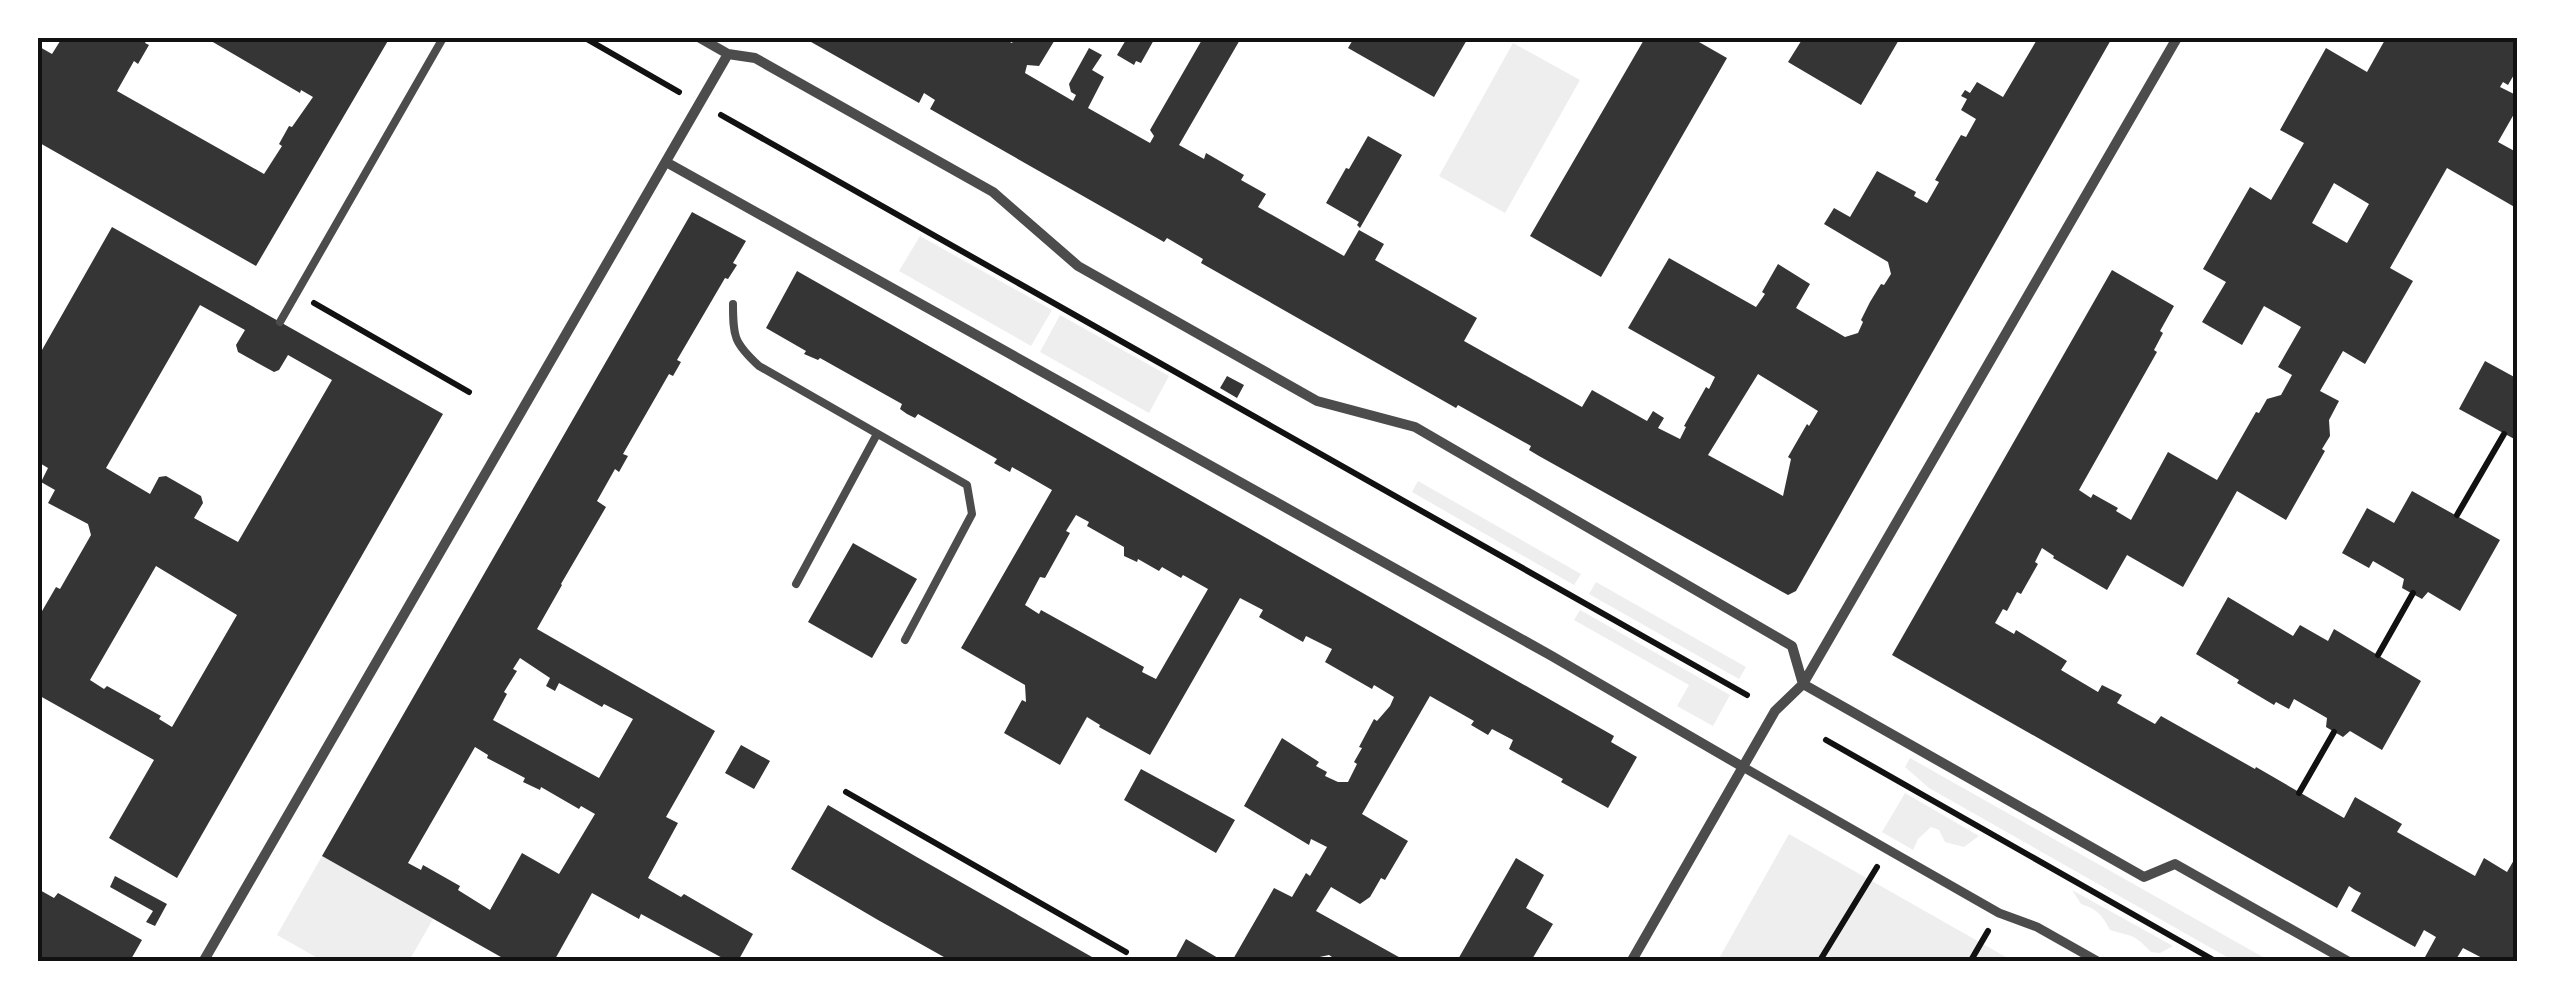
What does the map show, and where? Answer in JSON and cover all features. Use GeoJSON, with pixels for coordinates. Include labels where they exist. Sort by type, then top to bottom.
{"type":"FeatureCollection","features":[{"type":"Feature","properties":{"kind":"street"},"geometry":{"type":"LineString","coordinates":[[700,38],[728,54],[754,58],[993,192],[1078,266],[1317,401],[1415,427],[1666,572],[1792,646],[1804,684],[2144,876],[2175,864],[2349,962]]}},
{"type":"Feature","properties":{"kind":"street"},"geometry":{"type":"LineString","coordinates":[[1631,962],[1775,711],[1804,684],[2177,38]]}},
{"type":"Feature","properties":{"kind":"street"},"geometry":{"type":"LineString","coordinates":[[203,962],[728,54]]}},
{"type":"Feature","properties":{"kind":"street"},"geometry":{"type":"LineString","coordinates":[[666,162],[1550,655],[1999,913],[2037,927],[2099,962]]}},
{"type":"Feature","properties":{"kind":"lane"},"geometry":{"type":"LineString","coordinates":[[280,322],[442,38]]}},
{"type":"Feature","properties":{"kind":"lane"},"geometry":{"type":"LineString","coordinates":[[733,304],[733,329],[740,348],[759,366],[967,485],[972,514],[905,640]]}},
{"type":"Feature","properties":{"kind":"lane"},"geometry":{"type":"LineString","coordinates":[[796,584],[877,434]]}},
{"type":"Feature","properties":{"kind":"path"},"geometry":{"type":"LineString","coordinates":[[585,38],[1747,695]]}},
{"type":"Feature","properties":{"kind":"path"},"geometry":{"type":"LineString","coordinates":[[296,292],[469,392]]}},
{"type":"Feature","properties":{"kind":"path"},"geometry":{"type":"LineString","coordinates":[[2457,515],[2504,434]]}},
{"type":"Feature","properties":{"kind":"path"},"geometry":{"type":"LineString","coordinates":[[2378,654],[2413,593]]}},
{"type":"Feature","properties":{"kind":"path"},"geometry":{"type":"LineString","coordinates":[[2299,793],[2334,732]]}},
{"type":"Feature","properties":{"kind":"path"},"geometry":{"type":"LineString","coordinates":[[1826,740],[2217,962]]}},
{"type":"Feature","properties":{"kind":"path"},"geometry":{"type":"LineString","coordinates":[[846,792],[1126,952]]}},
{"type":"Feature","properties":{"kind":"path"},"geometry":{"type":"LineString","coordinates":[[1819,962],[1888,849]]}},
{"type":"Feature","properties":{"kind":"shaded area"},"geometry":{"type":"Polygon","coordinates":[[[1513,43],[1580,80],[1505,213],[1439,176],[1513,43]]]}},
{"type":"Feature","properties":{"kind":"shaded area"},"geometry":{"type":"Polygon","coordinates":[[[920,236],[1052,310],[1031,346],[899,271],[920,236]]]}},
{"type":"Feature","properties":{"kind":"shaded area"},"geometry":{"type":"Polygon","coordinates":[[[1060,315],[1169,376],[1149,413],[1040,352],[1060,315]]]}},
{"type":"Feature","properties":{"kind":"shaded area"},"geometry":{"type":"Polygon","coordinates":[[[1418,481],[1581,574],[1574,585],[1412,492],[1418,481]]]}},
{"type":"Feature","properties":{"kind":"shaded area"},"geometry":{"type":"Polygon","coordinates":[[[1596,582],[1746,667],[1739,679],[1589,594],[1596,582]]]}},
{"type":"Feature","properties":{"kind":"shaded area"},"geometry":{"type":"Polygon","coordinates":[[[1580,610],[1730,695],[1713,726],[1677,706],[1689,685],[1574,620],[1580,610]]]}},
{"type":"Feature","properties":{"kind":"shaded area"},"geometry":{"type":"Polygon","coordinates":[[[1910,758],[2270,961],[2234,961],[1929,788],[1905,767],[1910,758]]]}},
{"type":"Feature","properties":{"kind":"shaded area"},"geometry":{"type":"Polygon","coordinates":[[[1905,793],[1979,836],[1964,847],[1945,842],[1939,830],[1931,827],[1913,850],[1882,832],[1905,793]]]}},
{"type":"Feature","properties":{"kind":"shaded area"},"geometry":{"type":"Polygon","coordinates":[[[1789,834],[2013,961],[1717,962],[1789,834]]]}},
{"type":"Feature","properties":{"kind":"shaded area"},"geometry":{"type":"Polygon","coordinates":[[[322,856],[433,919],[409,961],[323,961],[277,935],[322,856]]]}},
{"type":"Feature","properties":{"kind":"shaded area"},"geometry":{"type":"Polygon","coordinates":[[[2072,890],[2173,946],[2160,953],[2151,952],[2136,939],[2110,930],[2098,913],[2081,904],[2072,890]]]}},
{"type":"Feature","properties":{"kind":"building"},"geometry":{"type":"Polygon","coordinates":[[[62,38],[148,38],[145,43],[149,45],[138,64],[134,61],[117,91],[264,174],[282,146],[279,144],[289,126],[313,97],[206,38],[389,39],[256,266],[38,142],[38,46],[52,54],[62,38]]]}},
{"type":"Feature","properties":{"kind":"building"},"geometry":{"type":"Polygon","coordinates":[[[804,38],[1002,38],[1012,43],[1015,38],[1056,38],[1039,66],[1027,65],[1025,73],[1073,101],[1076,95],[1069,84],[1089,48],[1102,55],[1092,70],[1104,77],[1088,108],[1150,143],[1154,136],[1150,130],[1203,38],[1241,38],[1179,145],[1204,159],[1206,153],[1244,175],[1241,180],[1266,194],[1258,207],[1344,256],[1359,230],[1384,244],[1375,260],[1477,318],[1464,341],[1582,407],[1592,390],[1647,421],[1653,411],[1664,418],[1658,428],[1680,439],[1715,377],[1628,328],[1669,258],[1756,307],[1778,264],[1810,284],[1796,308],[1845,337],[1858,333],[1870,302],[1891,274],[1888,262],[1824,224],[1834,208],[1850,217],[1877,171],[1916,192],[1914,196],[1927,203],[1939,182],[1935,180],[1961,135],[1966,137],[1976,119],[1961,110],[1967,99],[1961,96],[1965,90],[1970,93],[1977,82],[2003,97],[2038,38],[2112,38],[1796,591],[1788,595],[1539,456],[1529,450],[1531,446],[1458,405],[1456,408],[1201,263],[1203,259],[1167,238],[1164,242],[930,109],[935,100],[924,93],[919,103],[804,38]],[[1758,374],[1708,455],[1783,496],[1791,459],[1788,457],[1818,411],[1758,374]]]}},
{"type":"Feature","properties":{"kind":"building"},"geometry":{"type":"Polygon","coordinates":[[[1127,38],[1155,38],[1141,63],[1136,61],[1134,65],[1117,55],[1127,38]]]}},
{"type":"Feature","properties":{"kind":"building"},"geometry":{"type":"Polygon","coordinates":[[[1354,38],[1468,38],[1434,97],[1348,48],[1354,38]]]}},
{"type":"Feature","properties":{"kind":"building"},"geometry":{"type":"Polygon","coordinates":[[[1645,38],[1692,38],[1727,58],[1601,277],[1530,236],[1645,38]]]}},
{"type":"Feature","properties":{"kind":"building"},"geometry":{"type":"Polygon","coordinates":[[[1803,38],[1900,38],[1861,105],[1788,62],[1803,38]]]}},
{"type":"Feature","properties":{"kind":"building"},"geometry":{"type":"Polygon","coordinates":[[[2386,38],[2518,38],[2518,68],[2508,85],[2503,82],[2500,87],[2518,96],[2518,107],[2498,142],[2518,153],[2518,209],[2447,168],[2390,268],[2413,281],[2365,364],[2343,351],[2320,391],[2339,401],[2329,420],[2330,436],[2286,520],[2237,491],[2183,587],[2127,555],[2107,590],[2042,548],[2035,562],[2038,564],[2021,594],[2017,592],[1995,623],[2014,634],[2016,630],[2067,661],[2061,670],[2098,692],[2102,685],[2122,695],[2117,703],[2155,724],[2161,716],[2344,818],[2355,797],[2402,824],[2397,832],[2475,876],[2484,858],[2507,872],[2518,853],[2518,961],[2488,961],[2463,948],[2455,961],[2433,961],[2425,957],[2436,937],[2424,930],[2415,947],[2351,911],[2361,893],[2349,886],[2337,908],[1892,655],[2112,270],[2174,306],[2160,331],[2163,333],[2154,350],[2157,352],[2079,490],[2118,508],[2116,511],[2131,520],[2168,452],[2217,480],[2256,412],[2267,399],[2281,395],[2292,375],[2278,367],[2301,327],[2264,306],[2242,345],[2202,322],[2226,282],[2203,269],[2250,187],[2271,200],[2304,143],[2280,130],[2326,48],[2367,72],[2386,38]],[[2334,183],[2312,223],[2347,243],[2369,204],[2334,183]]]}},
{"type":"Feature","properties":{"kind":"building"},"geometry":{"type":"Polygon","coordinates":[[[1368,136],[1402,155],[1360,228],[1359,222],[1326,203],[1368,136]]]}},
{"type":"Feature","properties":{"kind":"building"},"geometry":{"type":"Polygon","coordinates":[[[692,212],[746,241],[733,263],[737,265],[725,278],[677,360],[681,362],[673,376],[669,374],[623,454],[628,456],[619,472],[615,469],[597,501],[606,507],[537,629],[715,731],[666,817],[678,823],[648,878],[753,934],[738,961],[728,961],[641,914],[639,919],[592,893],[554,961],[508,961],[322,856],[692,212]],[[520,658],[493,720],[599,778],[633,719],[559,683],[555,691],[546,686],[550,678],[520,658]],[[475,747],[408,863],[421,870],[423,865],[460,886],[458,890],[490,910],[522,853],[559,874],[595,814],[523,782],[525,778],[487,758],[475,747]]]}},
{"type":"Feature","properties":{"kind":"building"},"geometry":{"type":"Polygon","coordinates":[[[112,227],[443,414],[177,878],[109,838],[154,760],[40,696],[38,701],[38,618],[91,535],[88,524],[48,503],[55,490],[41,482],[48,468],[38,462],[38,357],[112,227]],[[200,305],[106,468],[150,494],[159,477],[166,476],[201,496],[203,503],[194,518],[238,542],[332,380],[288,355],[274,372],[238,352],[236,345],[245,330],[200,305]],[[156,566],[90,680],[161,716],[159,719],[172,727],[237,615],[156,566]]]}},
{"type":"Feature","properties":{"kind":"building"},"geometry":{"type":"Polygon","coordinates":[[[797,271],[1614,736],[1611,742],[1637,757],[1608,808],[1509,749],[1513,740],[1492,729],[1488,735],[1471,725],[1474,721],[1430,696],[1362,814],[1408,841],[1370,897],[1360,904],[1331,887],[1316,911],[1406,961],[1338,961],[1329,955],[1315,961],[1232,961],[1274,888],[1292,897],[1327,847],[1311,839],[1309,845],[1244,806],[1282,738],[1319,762],[1316,766],[1327,772],[1325,776],[1348,782],[1357,764],[1354,762],[1362,748],[1359,747],[1374,719],[1377,721],[1394,697],[1325,662],[1332,649],[1306,636],[1303,642],[1259,617],[1263,610],[1240,598],[1150,755],[1087,717],[1060,765],[1004,733],[1022,700],[1026,702],[1025,685],[961,648],[1052,490],[1012,467],[1010,472],[994,463],[997,459],[918,414],[915,418],[907,414],[900,409],[902,404],[820,358],[804,354],[806,351],[766,328],[797,271]],[[1076,515],[1045,578],[1040,577],[1025,605],[1144,667],[1142,672],[1156,679],[1208,589],[1183,575],[1181,578],[1162,567],[1159,571],[1124,556],[1124,547],[1087,526],[1089,522],[1076,515]]]}},
{"type":"Feature","properties":{"kind":"building"},"geometry":{"type":"Polygon","coordinates":[[[2485,361],[2518,379],[2518,441],[2459,409],[2485,361]]]}},
{"type":"Feature","properties":{"kind":"building"},"geometry":{"type":"Polygon","coordinates":[[[1227,376],[1244,385],[1237,398],[1220,388],[1227,376]]]}},
{"type":"Feature","properties":{"kind":"building"},"geometry":{"type":"Polygon","coordinates":[[[2412,491],[2500,540],[2460,611],[2428,592],[2422,599],[2402,588],[2404,579],[2373,561],[2369,568],[2342,553],[2367,508],[2394,523],[2412,491]]]}},
{"type":"Feature","properties":{"kind":"building"},"geometry":{"type":"Polygon","coordinates":[[[853,543],[917,579],[872,658],[808,622],[853,543]]]}},
{"type":"Feature","properties":{"kind":"building"},"geometry":{"type":"Polygon","coordinates":[[[2228,597],[2293,636],[2300,625],[2328,641],[2334,629],[2421,681],[2382,750],[2350,731],[2343,737],[2326,727],[2327,718],[2294,699],[2289,709],[2276,702],[2274,705],[2196,654],[2228,597]]]}},
{"type":"Feature","properties":{"kind":"building"},"geometry":{"type":"Polygon","coordinates":[[[741,745],[770,761],[754,789],[725,773],[741,745]]]}},
{"type":"Feature","properties":{"kind":"building"},"geometry":{"type":"Polygon","coordinates":[[[1141,769],[1235,820],[1216,853],[1124,800],[1141,769]]]}},
{"type":"Feature","properties":{"kind":"building"},"geometry":{"type":"Polygon","coordinates":[[[828,805],[1099,961],[951,961],[878,920],[791,869],[828,805]]]}},
{"type":"Feature","properties":{"kind":"building"},"geometry":{"type":"Polygon","coordinates":[[[1516,858],[1544,875],[1526,908],[1553,924],[1531,961],[1457,961],[1516,858]]]}},
{"type":"Feature","properties":{"kind":"building"},"geometry":{"type":"Polygon","coordinates":[[[115,876],[167,904],[155,926],[146,922],[153,911],[110,887],[115,876]]]}},
{"type":"Feature","properties":{"kind":"building"},"geometry":{"type":"Polygon","coordinates":[[[38,889],[54,898],[58,893],[142,940],[130,961],[38,961],[38,889]]]}},
{"type":"Feature","properties":{"kind":"building"},"geometry":{"type":"Polygon","coordinates":[[[1186,939],[1218,958],[1230,961],[1174,961],[1186,939]]]}}]}
